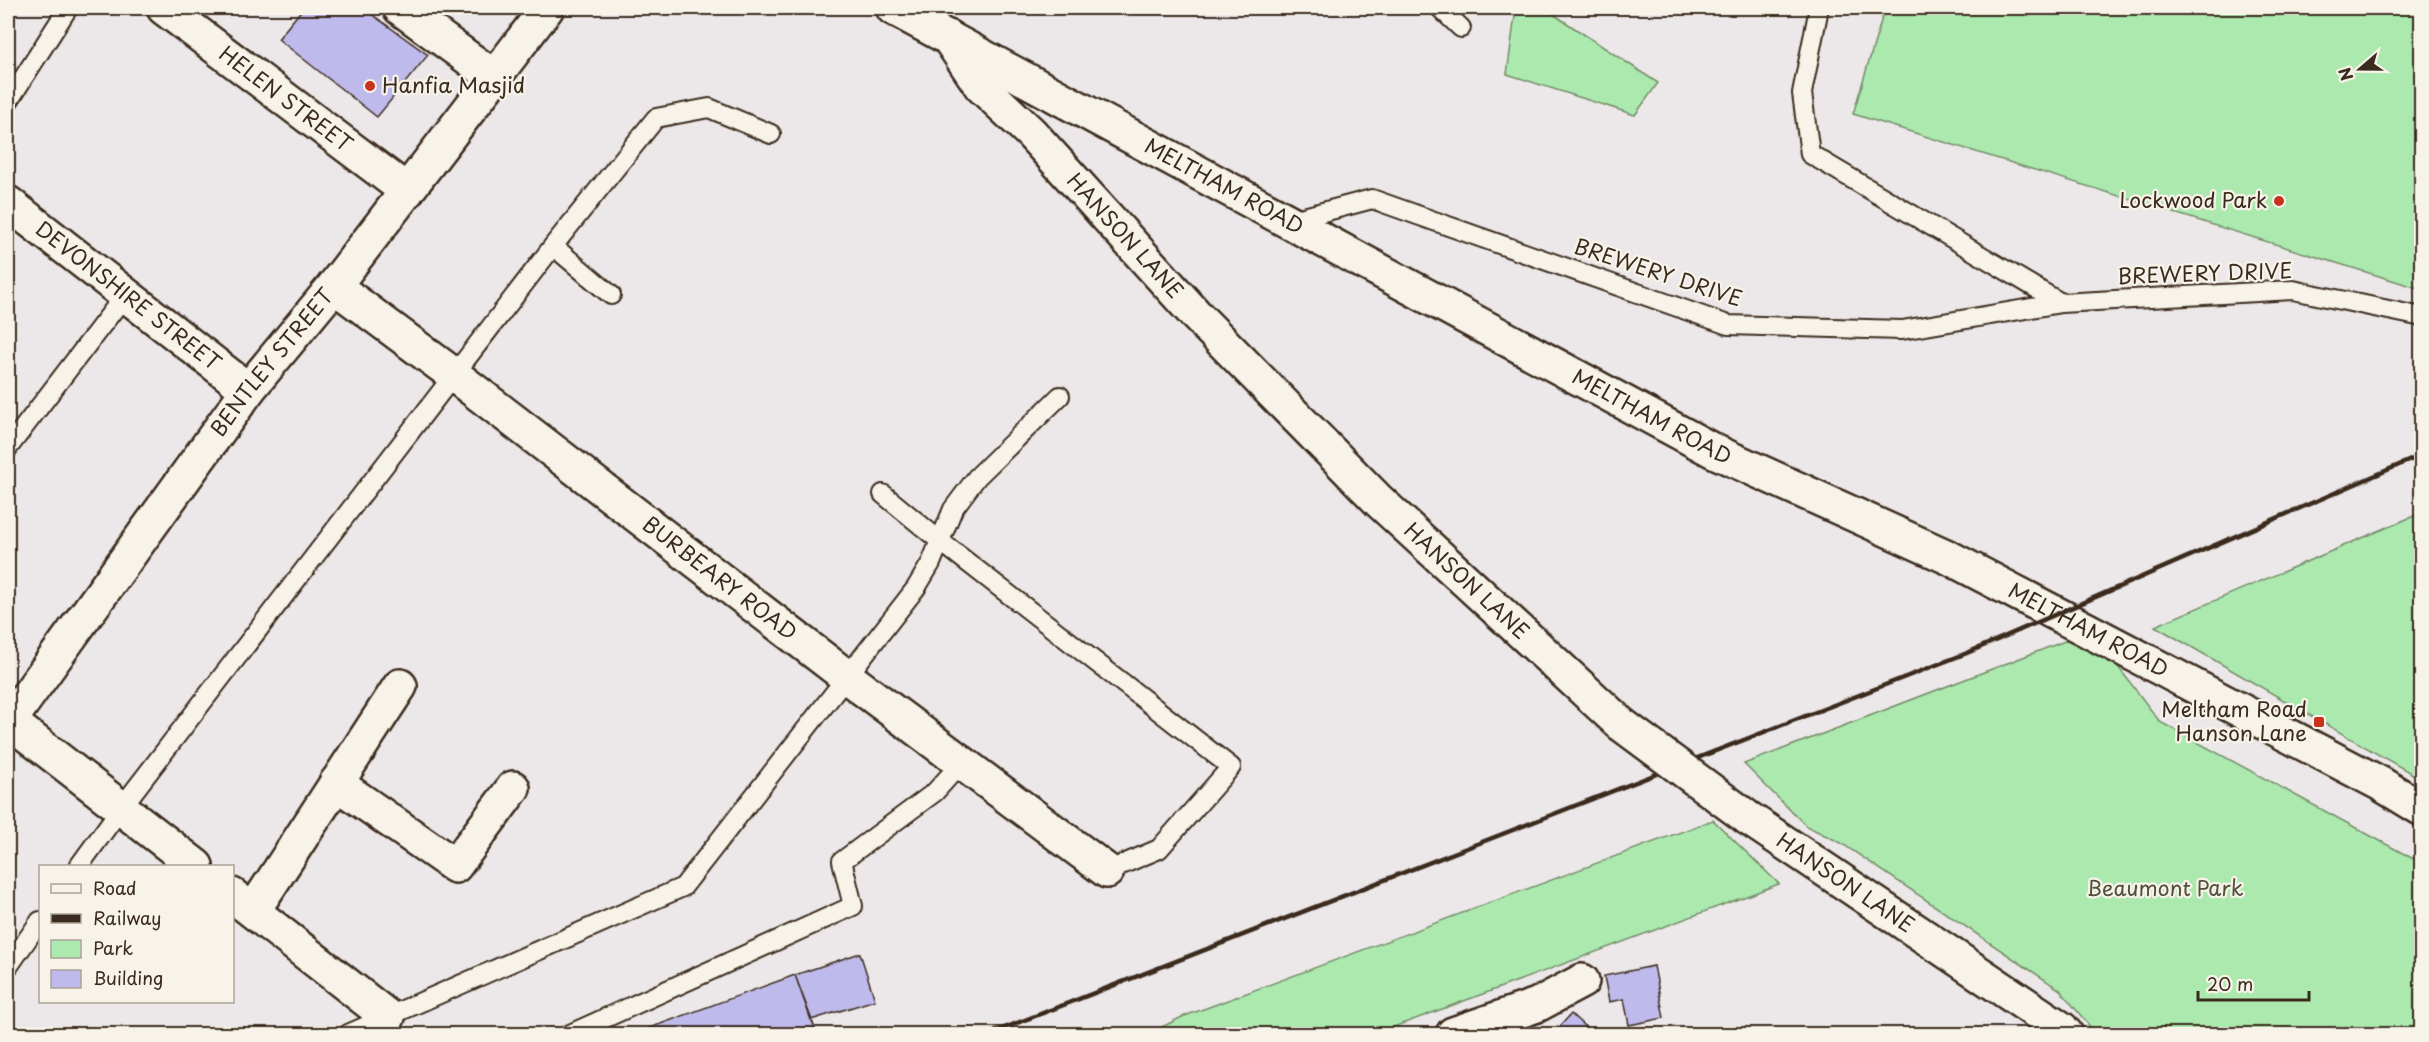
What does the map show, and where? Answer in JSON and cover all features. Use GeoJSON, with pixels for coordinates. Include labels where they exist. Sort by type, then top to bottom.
{"type":"FeatureCollection","features":[{"type":"Feature","properties":{"kind":"street","name":"HELEN STREET"},"geometry":{"type":"LineString","coordinates":[[164,8],[407,191]]}},
{"type":"Feature","properties":{"kind":"street"},"geometry":{"type":"LineString","coordinates":[[400,8],[494,77]]}},
{"type":"Feature","properties":{"kind":"street","name":"BENTLEY STREET"},"geometry":{"type":"LineString","coordinates":[[8,722],[248,390],[334,286],[547,8]]}},
{"type":"Feature","properties":{"kind":"street","name":"MELTHAM ROAD"},"geometry":{"type":"LineString","coordinates":[[893,8],[1714,451],[1950,558],[2381,784],[2421,809]]}},
{"type":"Feature","properties":{"kind":"street","name":"HANSON LANE"},"geometry":{"type":"LineString","coordinates":[[948,37],[981,86],[1031,133],[1214,333],[1379,501],[1621,724],[1748,818],[2062,1029],[2066,1035]]}},
{"type":"Feature","properties":{"kind":"street","name":"DEVONSHIRE STREET"},"geometry":{"type":"LineString","coordinates":[[8,202],[248,390]]}},
{"type":"Feature","properties":{"kind":"street","name":"BURBEARY ROAD"},"geometry":{"type":"LineString","coordinates":[[334,286],[454,375],[847,677],[1107,871]]}},
{"type":"Feature","properties":{"kind":"street"},"geometry":{"type":"LineString","coordinates":[[388,1017],[243,903],[336,783],[400,686]]}},
{"type":"Feature","properties":{"kind":"street"},"geometry":{"type":"LineString","coordinates":[[8,722],[193,865]]}},
{"type":"Feature","properties":{"kind":"street"},"geometry":{"type":"LineString","coordinates":[[336,783],[455,866],[513,788]]}},
{"type":"Feature","properties":{"kind":"street"},"geometry":{"type":"LineString","coordinates":[[1453,1035],[1537,1005],[1582,981]]}},
{"type":"Feature","properties":{"kind":"lane"},"geometry":{"type":"LineString","coordinates":[[8,102],[68,8]]}},
{"type":"Feature","properties":{"kind":"lane"},"geometry":{"type":"LineString","coordinates":[[1440,8],[1461,28]]}},
{"type":"Feature","properties":{"kind":"lane"},"geometry":{"type":"LineString","coordinates":[[1819,8],[1802,93],[1810,154],[2061,303]]}},
{"type":"Feature","properties":{"kind":"lane"},"geometry":{"type":"LineString","coordinates":[[80,865],[121,808],[553,246],[656,118],[709,108],[771,134]]}},
{"type":"Feature","properties":{"kind":"lane","name":"BREWERY DRIVE"},"geometry":{"type":"LineString","coordinates":[[1289,221],[1372,198],[1728,325],[1902,330],[2061,303],[2293,290],[2421,317]]}},
{"type":"Feature","properties":{"kind":"lane"},"geometry":{"type":"LineString","coordinates":[[553,246],[611,295]]}},
{"type":"Feature","properties":{"kind":"lane"},"geometry":{"type":"LineString","coordinates":[[8,448],[125,295]]}},
{"type":"Feature","properties":{"kind":"lane"},"geometry":{"type":"LineString","coordinates":[[348,1035],[683,887],[916,588],[931,563],[953,508],[977,477],[1060,396]]}},
{"type":"Feature","properties":{"kind":"lane"},"geometry":{"type":"LineString","coordinates":[[883,494],[939,541],[1231,767],[1159,849],[1107,871]]}},
{"type":"Feature","properties":{"kind":"lane"},"geometry":{"type":"LineString","coordinates":[[570,1035],[853,906],[842,861],[935,792],[962,762]]}},
{"type":"Feature","properties":{"kind":"lane"},"geometry":{"type":"LineString","coordinates":[[8,967],[39,922]]}},
{"type":"Feature","properties":{"kind":"green space"},"geometry":{"type":"Polygon","coordinates":[[[1516,8],[1547,8],[1658,83],[1635,115],[1507,74],[1516,8]]]}},
{"type":"Feature","properties":{"kind":"green space","name":"Lockwood Park"},"geometry":{"type":"Polygon","coordinates":[[[1885,8],[2421,8],[2421,289],[1853,114],[1885,8]]]}},
{"type":"Feature","properties":{"kind":"green space"},"geometry":{"type":"Polygon","coordinates":[[[2421,513],[2421,779],[2155,626],[2421,513]]]}},
{"type":"Feature","properties":{"kind":"green space","name":"Beaumont Park"},"geometry":{"type":"Polygon","coordinates":[[[2091,631],[2160,722],[2421,863],[2421,1034],[2096,1034],[2060,990],[1841,843],[1806,826],[1744,764],[2091,631]]]}},
{"type":"Feature","properties":{"kind":"green space"},"geometry":{"type":"Polygon","coordinates":[[[1713,820],[1779,884],[1375,1034],[1148,1034],[1182,1017],[1713,820]]]}},
{"type":"Feature","properties":{"kind":"building","name":"Hanfia Masjid"},"geometry":{"type":"Polygon","coordinates":[[[303,8],[363,8],[428,55],[377,117],[278,39],[303,8]]]}},
{"type":"Feature","properties":{"kind":"building"},"geometry":{"type":"Polygon","coordinates":[[[860,953],[875,1000],[811,1020],[795,975],[860,953]]]}},
{"type":"Feature","properties":{"kind":"building"},"geometry":{"type":"Polygon","coordinates":[[[1654,966],[1664,1018],[1629,1025],[1624,999],[1609,1002],[1604,976],[1654,966]]]}},
{"type":"Feature","properties":{"kind":"building"},"geometry":{"type":"Polygon","coordinates":[[[795,975],[817,1034],[633,1034],[795,975]]]}},
{"type":"Feature","properties":{"kind":"building"},"geometry":{"type":"Polygon","coordinates":[[[1571,1014],[1593,1034],[1560,1034],[1556,1031],[1571,1014]]]}},
{"type":"Feature","properties":{"kind":"railway"},"geometry":{"type":"LineString","coordinates":[[989,1034],[1967,653],[2422,455]]}},
{"type":"Feature","properties":{"kind":"place","name":"Hanfia Masjid"},"geometry":{"type":"Point","coordinates":[370,86]}},
{"type":"Feature","properties":{"kind":"place","name":"Lockwood Park"},"geometry":{"type":"Point","coordinates":[2279,201]}},
{"type":"Feature","properties":{"kind":"place","name":"Meltham Road Hanson Lane"},"geometry":{"type":"Point","coordinates":[2319,722]}}]}
